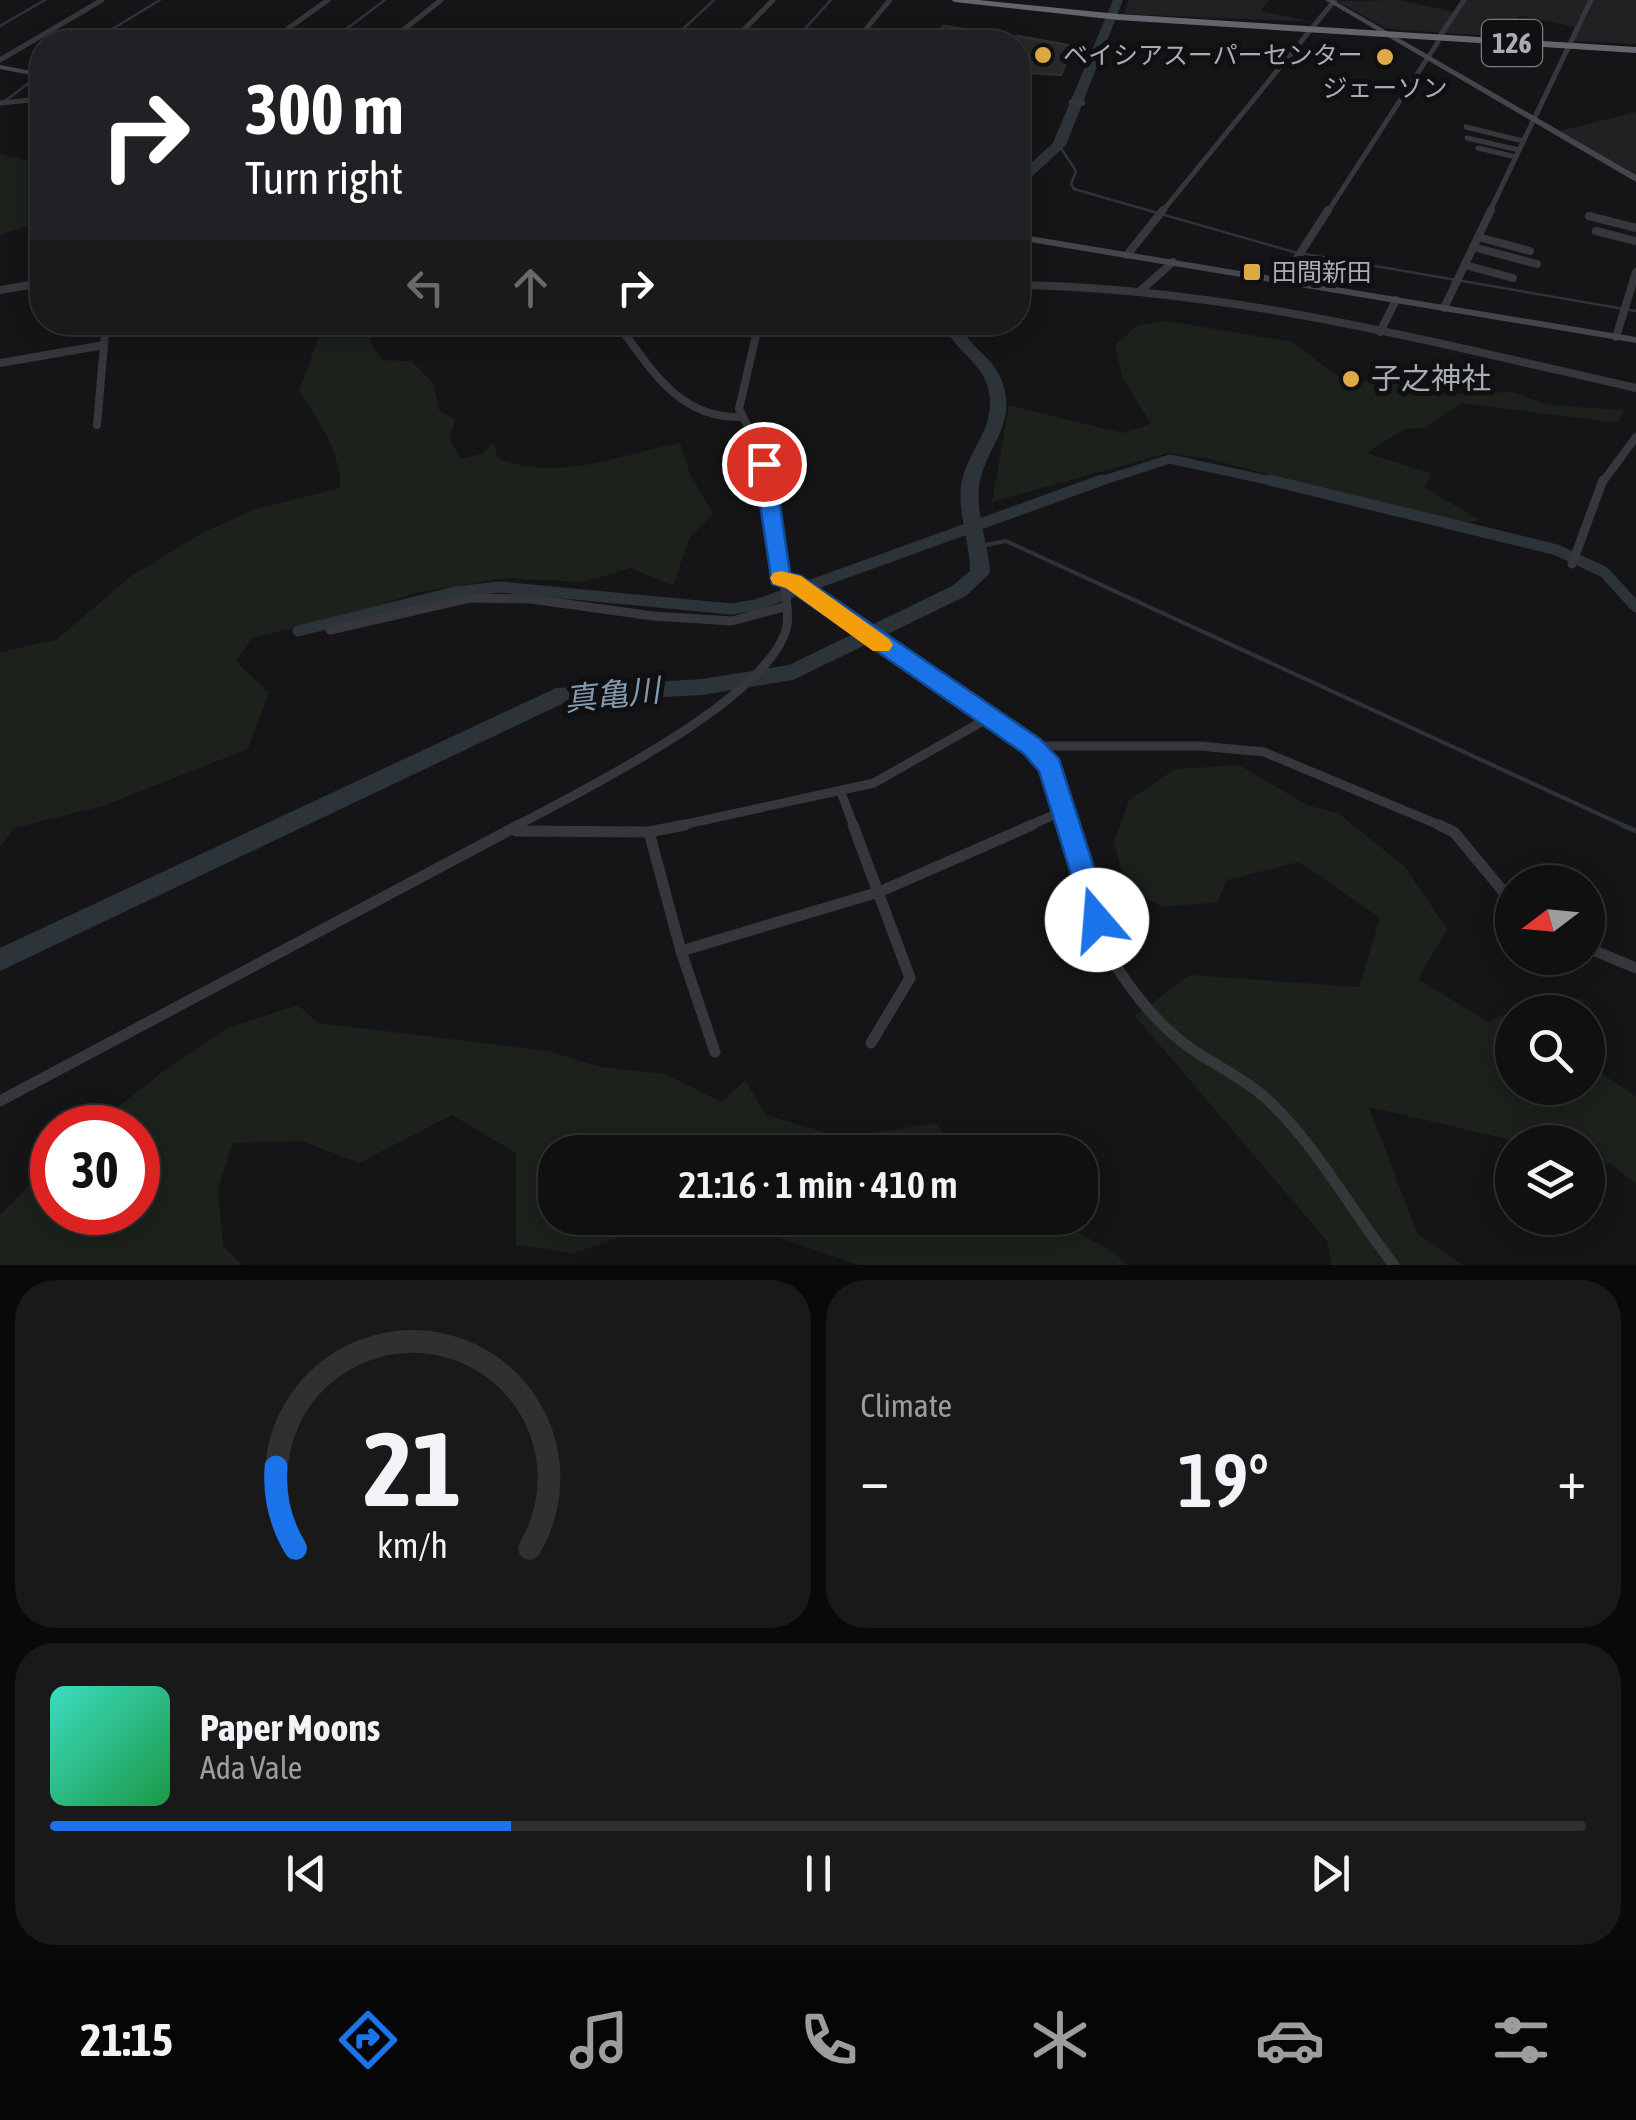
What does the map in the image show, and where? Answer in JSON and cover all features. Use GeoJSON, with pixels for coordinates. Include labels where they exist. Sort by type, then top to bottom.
{"type":"FeatureCollection","features":[{"type":"Feature","properties":{"kind":"highway","name":"126"},"geometry":{"type":"LineString","coordinates":[[955,0],[1104,16],[1636,49]]}},
{"type":"Feature","properties":{"kind":"highway","name":"126"},"geometry":{"type":"LineString","coordinates":[[1387,34],[1570,45]]}},
{"type":"Feature","properties":{"kind":"street"},"geometry":{"type":"LineString","coordinates":[[54,30],[102,0]]}},
{"type":"Feature","properties":{"kind":"street"},"geometry":{"type":"LineString","coordinates":[[286,30],[328,0]]}},
{"type":"Feature","properties":{"kind":"street"},"geometry":{"type":"LineString","coordinates":[[403,30],[442,0]]}},
{"type":"Feature","properties":{"kind":"street"},"geometry":{"type":"LineString","coordinates":[[744,30],[773,0]]}},
{"type":"Feature","properties":{"kind":"street"},"geometry":{"type":"LineString","coordinates":[[866,30],[890,0]]}},
{"type":"Feature","properties":{"kind":"street"},"geometry":{"type":"LineString","coordinates":[[1283,280],[1464,0]]}},
{"type":"Feature","properties":{"kind":"street"},"geometry":{"type":"LineString","coordinates":[[1444,308],[1592,0]]}},
{"type":"Feature","properties":{"kind":"street"},"geometry":{"type":"LineString","coordinates":[[1127,255],[1332,1],[1636,179]]}},
{"type":"Feature","properties":{"kind":"street"},"geometry":{"type":"LineString","coordinates":[[0,64],[30,45]]}},
{"type":"Feature","properties":{"kind":"street"},"geometry":{"type":"LineString","coordinates":[[0,64],[30,72]]}},
{"type":"Feature","properties":{"kind":"street"},"geometry":{"type":"LineString","coordinates":[[0,102],[30,100]]}},
{"type":"Feature","properties":{"kind":"street"},"geometry":{"type":"LineString","coordinates":[[1072,102],[1083,104]]}},
{"type":"Feature","properties":{"kind":"street"},"geometry":{"type":"LineString","coordinates":[[1466,127],[1524,141]]}},
{"type":"Feature","properties":{"kind":"street"},"geometry":{"type":"LineString","coordinates":[[1467,138],[1518,154]]}},
{"type":"Feature","properties":{"kind":"street"},"geometry":{"type":"LineString","coordinates":[[1478,148],[1518,154]]}},
{"type":"Feature","properties":{"kind":"street"},"geometry":{"type":"LineString","coordinates":[[1588,216],[1636,228]]}},
{"type":"Feature","properties":{"kind":"street"},"geometry":{"type":"LineString","coordinates":[[1596,231],[1636,241]]}},
{"type":"Feature","properties":{"kind":"street"},"geometry":{"type":"LineString","coordinates":[[1478,237],[1530,251]]}},
{"type":"Feature","properties":{"kind":"street"},"geometry":{"type":"LineString","coordinates":[[1030,239],[1636,340]]}},
{"type":"Feature","properties":{"kind":"street"},"geometry":{"type":"LineString","coordinates":[[1473,247],[1537,264]]}},
{"type":"Feature","properties":{"kind":"street"},"geometry":{"type":"LineString","coordinates":[[1140,291],[1174,262]]}},
{"type":"Feature","properties":{"kind":"street"},"geometry":{"type":"LineString","coordinates":[[1465,265],[1513,278]]}},
{"type":"Feature","properties":{"kind":"street"},"geometry":{"type":"LineString","coordinates":[[1616,337],[1636,272]]}},
{"type":"Feature","properties":{"kind":"street"},"geometry":{"type":"LineString","coordinates":[[0,290],[30,285]]}},
{"type":"Feature","properties":{"kind":"street"},"geometry":{"type":"LineString","coordinates":[[1030,285],[1102,286],[1301,313],[1636,388]]}},
{"type":"Feature","properties":{"kind":"street"},"geometry":{"type":"LineString","coordinates":[[1380,332],[1396,300]]}},
{"type":"Feature","properties":{"kind":"street"},"geometry":{"type":"LineString","coordinates":[[98,426],[105,335]]}},
{"type":"Feature","properties":{"kind":"street"},"geometry":{"type":"LineString","coordinates":[[626,335],[680,404],[711,418],[740,418]]}},
{"type":"Feature","properties":{"kind":"street"},"geometry":{"type":"LineString","coordinates":[[0,1101],[664,748],[765,666],[785,637],[788,622],[762,453],[740,418],[757,335]]}},
{"type":"Feature","properties":{"kind":"street"},"geometry":{"type":"LineString","coordinates":[[0,363],[104,345]]}},
{"type":"Feature","properties":{"kind":"street"},"geometry":{"type":"LineString","coordinates":[[1572,564],[1602,479],[1636,438]]}},
{"type":"Feature","properties":{"kind":"street"},"geometry":{"type":"LineString","coordinates":[[780,578],[793,582],[1032,746],[1050,766],[1108,953],[1137,996],[1158,1022],[1192,1049],[1250,1084],[1272,1104],[1326,1166],[1364,1227],[1394,1265]]}},
{"type":"Feature","properties":{"kind":"street"},"geometry":{"type":"LineString","coordinates":[[330,630],[470,598],[532,599],[653,616],[732,621],[784,607]]}},
{"type":"Feature","properties":{"kind":"street"},"geometry":{"type":"LineString","coordinates":[[511,831],[649,832],[874,784],[990,718]]}},
{"type":"Feature","properties":{"kind":"street"},"geometry":{"type":"LineString","coordinates":[[1032,746],[1200,746],[1264,752],[1403,806],[1454,832],[1495,881]]}},
{"type":"Feature","properties":{"kind":"street"},"geometry":{"type":"LineString","coordinates":[[840,792],[910,978],[870,1043]]}},
{"type":"Feature","properties":{"kind":"street"},"geometry":{"type":"LineString","coordinates":[[682,951],[880,892],[1064,811]]}},
{"type":"Feature","properties":{"kind":"street"},"geometry":{"type":"LineString","coordinates":[[649,832],[682,951],[716,1052]]}},
{"type":"Feature","properties":{"kind":"street"},"geometry":{"type":"LineString","coordinates":[[1605,955],[1636,968]]}},
{"type":"Feature","properties":{"kind":"shaded area"},"geometry":{"type":"Polygon","coordinates":[[[1129,0],[1269,0],[1260,11],[1313,22],[1124,14],[1129,0]]]}},
{"type":"Feature","properties":{"kind":"shaded area"},"geometry":{"type":"Polygon","coordinates":[[[1399,0],[1458,13],[1466,0],[1636,0],[1636,44],[1568,41],[1575,27],[1520,15],[1506,37],[1388,29],[1336,1],[1399,0]]]}},
{"type":"Feature","properties":{"kind":"shaded area"},"geometry":{"type":"Polygon","coordinates":[[[1636,112],[1636,175],[1560,131],[1636,112]]]}},
{"type":"Feature","properties":{"kind":"shaded area"},"geometry":{"type":"Polygon","coordinates":[[[0,154],[30,161],[30,225],[0,235],[0,154]]]}},
{"type":"Feature","properties":{"kind":"shaded area"},"geometry":{"type":"Polygon","coordinates":[[[1167,321],[1292,342],[1351,386],[1379,376],[1447,394],[1512,392],[1548,405],[1624,410],[1618,423],[1462,403],[1425,428],[1404,429],[1367,453],[1431,473],[1425,488],[1480,520],[1457,525],[1210,459],[1168,453],[992,502],[1009,405],[1122,433],[1151,424],[1122,376],[1115,345],[1138,325],[1167,321]]]}},
{"type":"Feature","properties":{"kind":"shaded area"},"geometry":{"type":"Polygon","coordinates":[[[320,335],[373,335],[369,340],[382,360],[411,361],[433,383],[439,410],[455,420],[450,439],[460,459],[482,454],[494,442],[497,458],[543,468],[566,467],[680,443],[690,474],[713,514],[689,538],[673,586],[631,568],[584,582],[506,578],[419,592],[352,614],[252,638],[236,661],[269,693],[248,749],[106,805],[14,828],[0,848],[0,652],[56,640],[130,577],[200,534],[253,510],[340,488],[333,449],[299,391],[320,335]]]}},
{"type":"Feature","properties":{"kind":"shaded area"},"geometry":{"type":"Polygon","coordinates":[[[1239,765],[1307,805],[1338,813],[1405,867],[1447,929],[1418,979],[1488,1022],[1495,1019],[1495,1105],[1605,1105],[1605,1076],[1636,1096],[1636,1184],[1605,1163],[1605,1125],[1495,1125],[1495,1136],[1369,1107],[1417,1233],[1462,1265],[1332,1265],[1327,1241],[1135,1016],[1190,975],[1359,987],[1380,918],[1299,862],[1227,880],[1217,902],[1162,907],[1126,887],[1114,843],[1129,800],[1175,769],[1239,765]]]}},
{"type":"Feature","properties":{"kind":"shaded area"},"geometry":{"type":"Polygon","coordinates":[[[298,1005],[318,1023],[548,1051],[601,1067],[665,1074],[722,1102],[745,1080],[766,1115],[834,1135],[538,1135],[538,1235],[629,1235],[572,1253],[516,1245],[516,1153],[452,1115],[359,1163],[302,1141],[233,1143],[218,1189],[223,1246],[242,1265],[0,1265],[0,1215],[30,1185],[30,1235],[160,1235],[160,1105],[120,1105],[228,1028],[298,1005]]]}},
{"type":"Feature","properties":{"kind":"shaded area"},"geometry":{"type":"Polygon","coordinates":[[[935,1123],[945,1135],[862,1135],[935,1123]]]}},
{"type":"Feature","properties":{"kind":"shaded area"},"geometry":{"type":"Polygon","coordinates":[[[771,1235],[1083,1235],[1116,1254],[1126,1265],[860,1265],[771,1235]]]}},
{"type":"Feature","properties":{"kind":"building"},"geometry":{"type":"Polygon","coordinates":[[[1030,38],[1073,46],[1061,75],[1030,73],[1030,38]]]}},
{"type":"Feature","properties":{"kind":"waterway"},"geometry":{"type":"LineString","coordinates":[[0,26],[45,0]]}},
{"type":"Feature","properties":{"kind":"waterway"},"geometry":{"type":"LineString","coordinates":[[111,30],[160,0]]}},
{"type":"Feature","properties":{"kind":"waterway"},"geometry":{"type":"LineString","coordinates":[[345,30],[385,0]]}},
{"type":"Feature","properties":{"kind":"waterway"},"geometry":{"type":"LineString","coordinates":[[682,30],[714,0]]}},
{"type":"Feature","properties":{"kind":"waterway"},"geometry":{"type":"LineString","coordinates":[[804,30],[831,0]]}},
{"type":"Feature","properties":{"kind":"waterway","name":"真亀川"},"geometry":{"type":"LineString","coordinates":[[1030,171],[1059,145],[1118,0]]}},
{"type":"Feature","properties":{"kind":"waterway"},"geometry":{"type":"LineString","coordinates":[[5,101],[30,82]]}},
{"type":"Feature","properties":{"kind":"waterway"},"geometry":{"type":"LineString","coordinates":[[1059,145],[1076,171],[1071,184],[1074,189],[1294,252],[1636,311]]}},
{"type":"Feature","properties":{"kind":"waterway","name":"真亀川"},"geometry":{"type":"LineString","coordinates":[[0,960],[563,694],[702,687],[793,672],[959,591],[980,573],[970,487],[998,420],[999,407],[989,369],[956,335]]}},
{"type":"Feature","properties":{"kind":"waterway"},"geometry":{"type":"LineString","coordinates":[[1095,483],[1170,459],[1281,483]]}},
{"type":"Feature","properties":{"kind":"waterway"},"geometry":{"type":"LineString","coordinates":[[298,631],[455,592],[500,587],[731,609],[756,605],[1102,480]]}},
{"type":"Feature","properties":{"kind":"waterway"},"geometry":{"type":"LineString","coordinates":[[1270,480],[1557,550],[1604,572],[1636,607]]}},
{"type":"Feature","properties":{"kind":"waterway"},"geometry":{"type":"LineString","coordinates":[[981,546],[1006,541],[1627,827]]}},
{"type":"Feature","properties":{"kind":"waterway"},"geometry":{"type":"LineString","coordinates":[[1622,825],[1636,831]]}},
{"type":"Feature","properties":{"kind":"slow traffic"},"geometry":{"type":"LineString","coordinates":[[781,578],[793,582],[881,645]]}},
{"type":"Feature","properties":{"kind":"place","name":"ベイシアスーパーセンター"},"geometry":{"type":"Point","coordinates":[1043,55]}},
{"type":"Feature","properties":{"kind":"place","name":"ジェーソン"},"geometry":{"type":"Point","coordinates":[1385,57]}},
{"type":"Feature","properties":{"kind":"place","name":"田間新田"},"geometry":{"type":"Point","coordinates":[1252,272]}},
{"type":"Feature","properties":{"kind":"place","name":"子之神社"},"geometry":{"type":"Point","coordinates":[1351,379]}},
{"type":"Feature","properties":{"kind":"route"},"geometry":{"type":"LineString","coordinates":[[764,464],[780,578],[793,582],[1032,746],[1050,766],[1097,920]]}}]}
